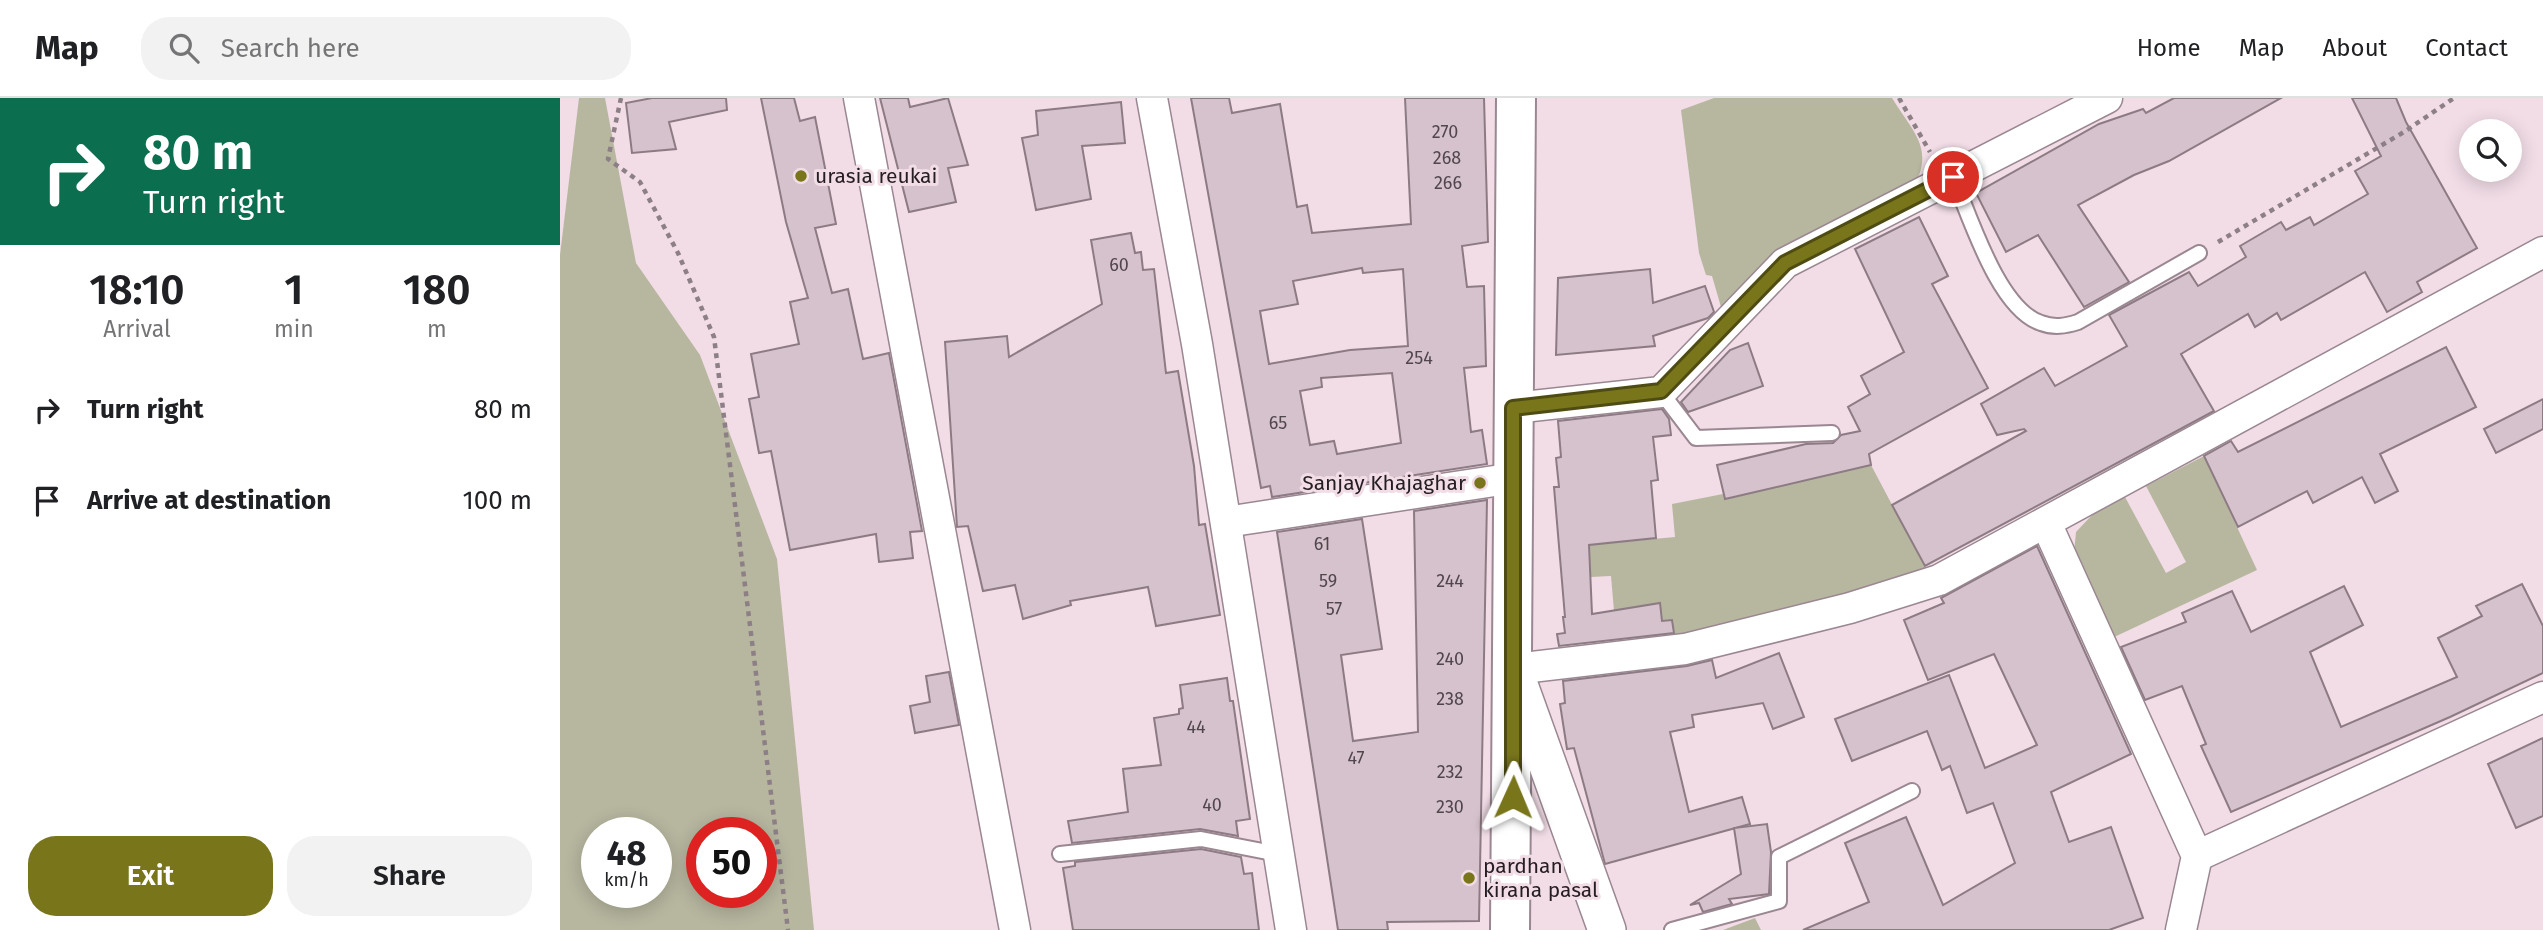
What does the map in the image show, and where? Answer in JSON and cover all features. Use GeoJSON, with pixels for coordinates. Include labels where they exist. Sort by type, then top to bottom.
{"type":"FeatureCollection","features":[{"type":"Feature","properties":{"kind":"main road"},"geometry":{"type":"LineString","coordinates":[[1510,930],[1514,668],[1516,98]]}},
{"type":"Feature","properties":{"kind":"street"},"geometry":{"type":"LineString","coordinates":[[859,98],[1015,930]]}},
{"type":"Feature","properties":{"kind":"street"},"geometry":{"type":"LineString","coordinates":[[1152,98],[1197,344],[1291,930]]}},
{"type":"Feature","properties":{"kind":"street"},"geometry":{"type":"LineString","coordinates":[[1513,408],[1661,391],[1785,263],[1950,179],[2088,102]]}},
{"type":"Feature","properties":{"kind":"street"},"geometry":{"type":"LineString","coordinates":[[1607,930],[1514,668],[1685,649],[1850,608],[1959,571],[2543,253]]}},
{"type":"Feature","properties":{"kind":"street"},"geometry":{"type":"LineString","coordinates":[[1226,522],[1514,478]]}},
{"type":"Feature","properties":{"kind":"street"},"geometry":{"type":"LineString","coordinates":[[2046,523],[2197,856],[2181,930]]}},
{"type":"Feature","properties":{"kind":"street"},"geometry":{"type":"LineString","coordinates":[[2197,856],[2543,697]]}},
{"type":"Feature","properties":{"kind":"lane"},"geometry":{"type":"LineString","coordinates":[[1950,179],[1998,281],[2018,307],[2039,323],[2059,327],[2078,322],[2199,253]]}},
{"type":"Feature","properties":{"kind":"lane"},"geometry":{"type":"LineString","coordinates":[[1661,391],[1696,438],[1832,433]]}},
{"type":"Feature","properties":{"kind":"lane"},"geometry":{"type":"LineString","coordinates":[[1672,930],[1779,901],[1779,857],[1912,791]]}},
{"type":"Feature","properties":{"kind":"lane"},"geometry":{"type":"LineString","coordinates":[[1060,854],[1201,839],[1278,854]]}},
{"type":"Feature","properties":{"kind":"path"},"geometry":{"type":"LineString","coordinates":[[621,98],[608,159],[640,182],[678,253],[714,337],[788,930]]}},
{"type":"Feature","properties":{"kind":"path"},"geometry":{"type":"LineString","coordinates":[[1899,98],[1950,179]]}},
{"type":"Feature","properties":{"kind":"path"},"geometry":{"type":"LineString","coordinates":[[2199,253],[2404,132],[2454,98]]}},
{"type":"Feature","properties":{"kind":"green space"},"geometry":{"type":"Polygon","coordinates":[[[579,98],[605,98],[636,263],[700,355],[777,559],[814,930],[560,930],[560,255],[579,98]]]}},
{"type":"Feature","properties":{"kind":"green space"},"geometry":{"type":"Polygon","coordinates":[[[1714,98],[1892,98],[1913,130],[1922,150],[1920,173],[1914,186],[1782,252],[1721,307],[1712,276],[1706,275],[1699,253],[1681,110],[1714,98]]]}},
{"type":"Feature","properties":{"kind":"green space"},"geometry":{"type":"Polygon","coordinates":[[[2204,456],[2257,570],[2110,639],[2073,562],[2076,532],[2094,513],[2125,497],[2166,573],[2186,562],[2146,486],[2204,456]]]}},
{"type":"Feature","properties":{"kind":"green space"},"geometry":{"type":"Polygon","coordinates":[[[1871,465],[1926,569],[1897,582],[1675,642],[1672,620],[1662,621],[1660,604],[1614,611],[1611,576],[1591,577],[1589,545],[1675,537],[1672,504],[1723,494],[1725,499],[1871,465]]]}},
{"type":"Feature","properties":{"kind":"green space"},"geometry":{"type":"Polygon","coordinates":[[[1755,918],[1761,930],[1723,930],[1755,918]]]}},
{"type":"Feature","properties":{"kind":"building"},"geometry":{"type":"Polygon","coordinates":[[[652,98],[726,98],[727,110],[669,122],[676,149],[632,153],[626,103],[652,98]]]}},
{"type":"Feature","properties":{"kind":"building"},"geometry":{"type":"Polygon","coordinates":[[[761,98],[794,98],[800,121],[815,117],[836,224],[815,228],[832,293],[848,289],[863,359],[889,353],[922,531],[910,532],[913,558],[879,562],[876,534],[790,550],[771,451],[759,453],[749,399],[759,397],[751,354],[799,344],[790,302],[808,298],[786,222],[761,98]]]}},
{"type":"Feature","properties":{"kind":"building"},"geometry":{"type":"Polygon","coordinates":[[[880,98],[908,98],[910,107],[948,98],[968,165],[948,168],[956,202],[909,212],[880,98]]]}},
{"type":"Feature","properties":{"kind":"building"},"geometry":{"type":"Polygon","coordinates":[[[1191,98],[1229,98],[1232,113],[1280,104],[1297,207],[1307,205],[1312,233],[1411,224],[1405,98],[1484,98],[1488,242],[1462,246],[1467,287],[1484,286],[1486,366],[1464,368],[1471,432],[1482,430],[1487,464],[1272,497],[1270,486],[1261,488],[1191,98]],[[1362,268],[1293,281],[1298,304],[1260,311],[1269,364],[1350,350],[1408,346],[1403,269],[1363,273],[1362,268]],[[1392,373],[1321,378],[1322,387],[1300,391],[1310,445],[1334,441],[1337,454],[1401,443],[1392,373]]]}},
{"type":"Feature","properties":{"kind":"building"},"geometry":{"type":"Polygon","coordinates":[[[2174,98],[2281,98],[2169,161],[2134,175],[2078,205],[2129,282],[2084,307],[2038,235],[2006,252],[1976,193],[2099,124],[2143,109],[2146,113],[2174,98]]]}},
{"type":"Feature","properties":{"kind":"building"},"geometry":{"type":"Polygon","coordinates":[[[2352,98],[2396,98],[2406,122],[2477,248],[2417,282],[2422,292],[2387,312],[2365,272],[2281,320],[2277,313],[2255,327],[2248,314],[2181,354],[2214,411],[1925,566],[1892,505],[2026,431],[2024,429],[1997,435],[1981,404],[2044,368],[2055,386],[2127,346],[2109,315],[2189,272],[2198,286],[2246,257],[2240,246],[2281,222],[2286,230],[2310,217],[2314,225],[2368,194],[2355,171],[2381,156],[2352,98]]]}},
{"type":"Feature","properties":{"kind":"building"},"geometry":{"type":"Polygon","coordinates":[[[1121,102],[1125,143],[1082,146],[1091,199],[1036,210],[1022,138],[1038,135],[1036,111],[1121,102]]]}},
{"type":"Feature","properties":{"kind":"building"},"geometry":{"type":"Polygon","coordinates":[[[1919,217],[1948,276],[1932,284],[1988,388],[1869,454],[1871,465],[1725,499],[1717,465],[1806,444],[1833,443],[1841,435],[1860,431],[1848,407],[1870,394],[1861,376],[1904,352],[1855,249],[1919,217]]]}},
{"type":"Feature","properties":{"kind":"building"},"geometry":{"type":"Polygon","coordinates":[[[1131,233],[1135,253],[1141,252],[1143,270],[1154,269],[1166,373],[1178,371],[1194,466],[1199,525],[1205,524],[1220,615],[1156,626],[1148,587],[1070,601],[1071,605],[1023,619],[1015,585],[983,591],[968,526],[957,527],[945,342],[1007,336],[1009,357],[1102,304],[1091,240],[1131,233]]]}},
{"type":"Feature","properties":{"kind":"building"},"geometry":{"type":"Polygon","coordinates":[[[1650,269],[1653,303],[1705,286],[1714,312],[1708,318],[1653,336],[1655,346],[1556,355],[1558,278],[1650,269]]]}},
{"type":"Feature","properties":{"kind":"building"},"geometry":{"type":"Polygon","coordinates":[[[1748,343],[1763,386],[1688,412],[1681,402],[1730,350],[1748,343]]]}},
{"type":"Feature","properties":{"kind":"building"},"geometry":{"type":"Polygon","coordinates":[[[2446,347],[2476,407],[2380,454],[2398,491],[2375,503],[2362,477],[2313,503],[2307,491],[2238,527],[2204,456],[2231,441],[2238,452],[2446,347]]]}},
{"type":"Feature","properties":{"kind":"building"},"geometry":{"type":"Polygon","coordinates":[[[2543,399],[2543,429],[2496,453],[2484,429],[2543,399]]]}},
{"type":"Feature","properties":{"kind":"building"},"geometry":{"type":"Polygon","coordinates":[[[1662,409],[1669,419],[1671,435],[1653,437],[1658,480],[1651,481],[1656,538],[1589,545],[1592,614],[1660,603],[1662,621],[1672,620],[1674,633],[1559,646],[1557,634],[1565,633],[1565,617],[1554,487],[1559,487],[1556,458],[1561,457],[1558,421],[1662,409]]]}},
{"type":"Feature","properties":{"kind":"building"},"geometry":{"type":"Polygon","coordinates":[[[1487,500],[1479,921],[1387,922],[1388,930],[1338,930],[1277,532],[1362,519],[1382,649],[1341,655],[1353,741],[1418,732],[1414,511],[1487,500]]]}},
{"type":"Feature","properties":{"kind":"building"},"geometry":{"type":"Polygon","coordinates":[[[2037,546],[2131,754],[2051,792],[2069,842],[2111,827],[2143,918],[2109,930],[1803,930],[1869,902],[1845,843],[1906,817],[1943,905],[2015,863],[1993,803],[1967,813],[1950,766],[1942,770],[1927,731],[1852,761],[1835,719],[1949,675],[1985,768],[2037,745],[1994,654],[1928,680],[1904,620],[1944,603],[1941,598],[2037,546]]]}},
{"type":"Feature","properties":{"kind":"building"},"geometry":{"type":"Polygon","coordinates":[[[2522,584],[2543,626],[2543,673],[2450,717],[2231,812],[2201,746],[2206,744],[2182,686],[2145,700],[2121,647],[2186,622],[2182,613],[2232,591],[2251,632],[2344,586],[2363,625],[2310,652],[2341,727],[2457,677],[2438,638],[2482,616],[2476,606],[2522,584]]]}},
{"type":"Feature","properties":{"kind":"building"},"geometry":{"type":"Polygon","coordinates":[[[1779,653],[1804,717],[1773,729],[1763,703],[1692,715],[1694,727],[1670,732],[1689,812],[1742,797],[1750,824],[1605,864],[1574,748],[1567,749],[1560,704],[1565,703],[1563,681],[1687,666],[1712,660],[1716,678],[1779,653]]]}},
{"type":"Feature","properties":{"kind":"building"},"geometry":{"type":"Polygon","coordinates":[[[949,672],[959,725],[915,733],[910,706],[930,702],[926,676],[949,672]]]}},
{"type":"Feature","properties":{"kind":"building"},"geometry":{"type":"Polygon","coordinates":[[[1227,678],[1230,701],[1233,701],[1250,819],[1236,821],[1238,836],[1200,829],[1072,843],[1068,821],[1128,812],[1123,769],[1161,765],[1154,718],[1179,714],[1179,709],[1183,708],[1180,685],[1227,678]]]}},
{"type":"Feature","properties":{"kind":"building"},"geometry":{"type":"Polygon","coordinates":[[[2543,738],[2543,816],[2516,828],[2488,764],[2543,738]]]}},
{"type":"Feature","properties":{"kind":"building"},"geometry":{"type":"Polygon","coordinates":[[[1767,824],[1771,852],[1769,894],[1729,899],[1732,904],[1703,912],[1699,903],[1690,905],[1741,874],[1734,828],[1767,824]]]}},
{"type":"Feature","properties":{"kind":"building"},"geometry":{"type":"Polygon","coordinates":[[[1201,849],[1241,857],[1244,874],[1252,873],[1259,930],[1073,930],[1063,868],[1075,866],[1075,862],[1201,849]]]}},
{"type":"Feature","properties":{"kind":"place","name":"urasia reukai"},"geometry":{"type":"Point","coordinates":[801,176]}},
{"type":"Feature","properties":{"kind":"place","name":"Sanjay Khajaghar"},"geometry":{"type":"Point","coordinates":[1480,483]}},
{"type":"Feature","properties":{"kind":"place","name":"pardhan kirana pasal"},"geometry":{"type":"Point","coordinates":[1469,878]}},
{"type":"Feature","properties":{"kind":"route"},"geometry":{"type":"LineString","coordinates":[[1513,797],[1513,408],[1661,391],[1785,263],[1953,177]]}}]}
